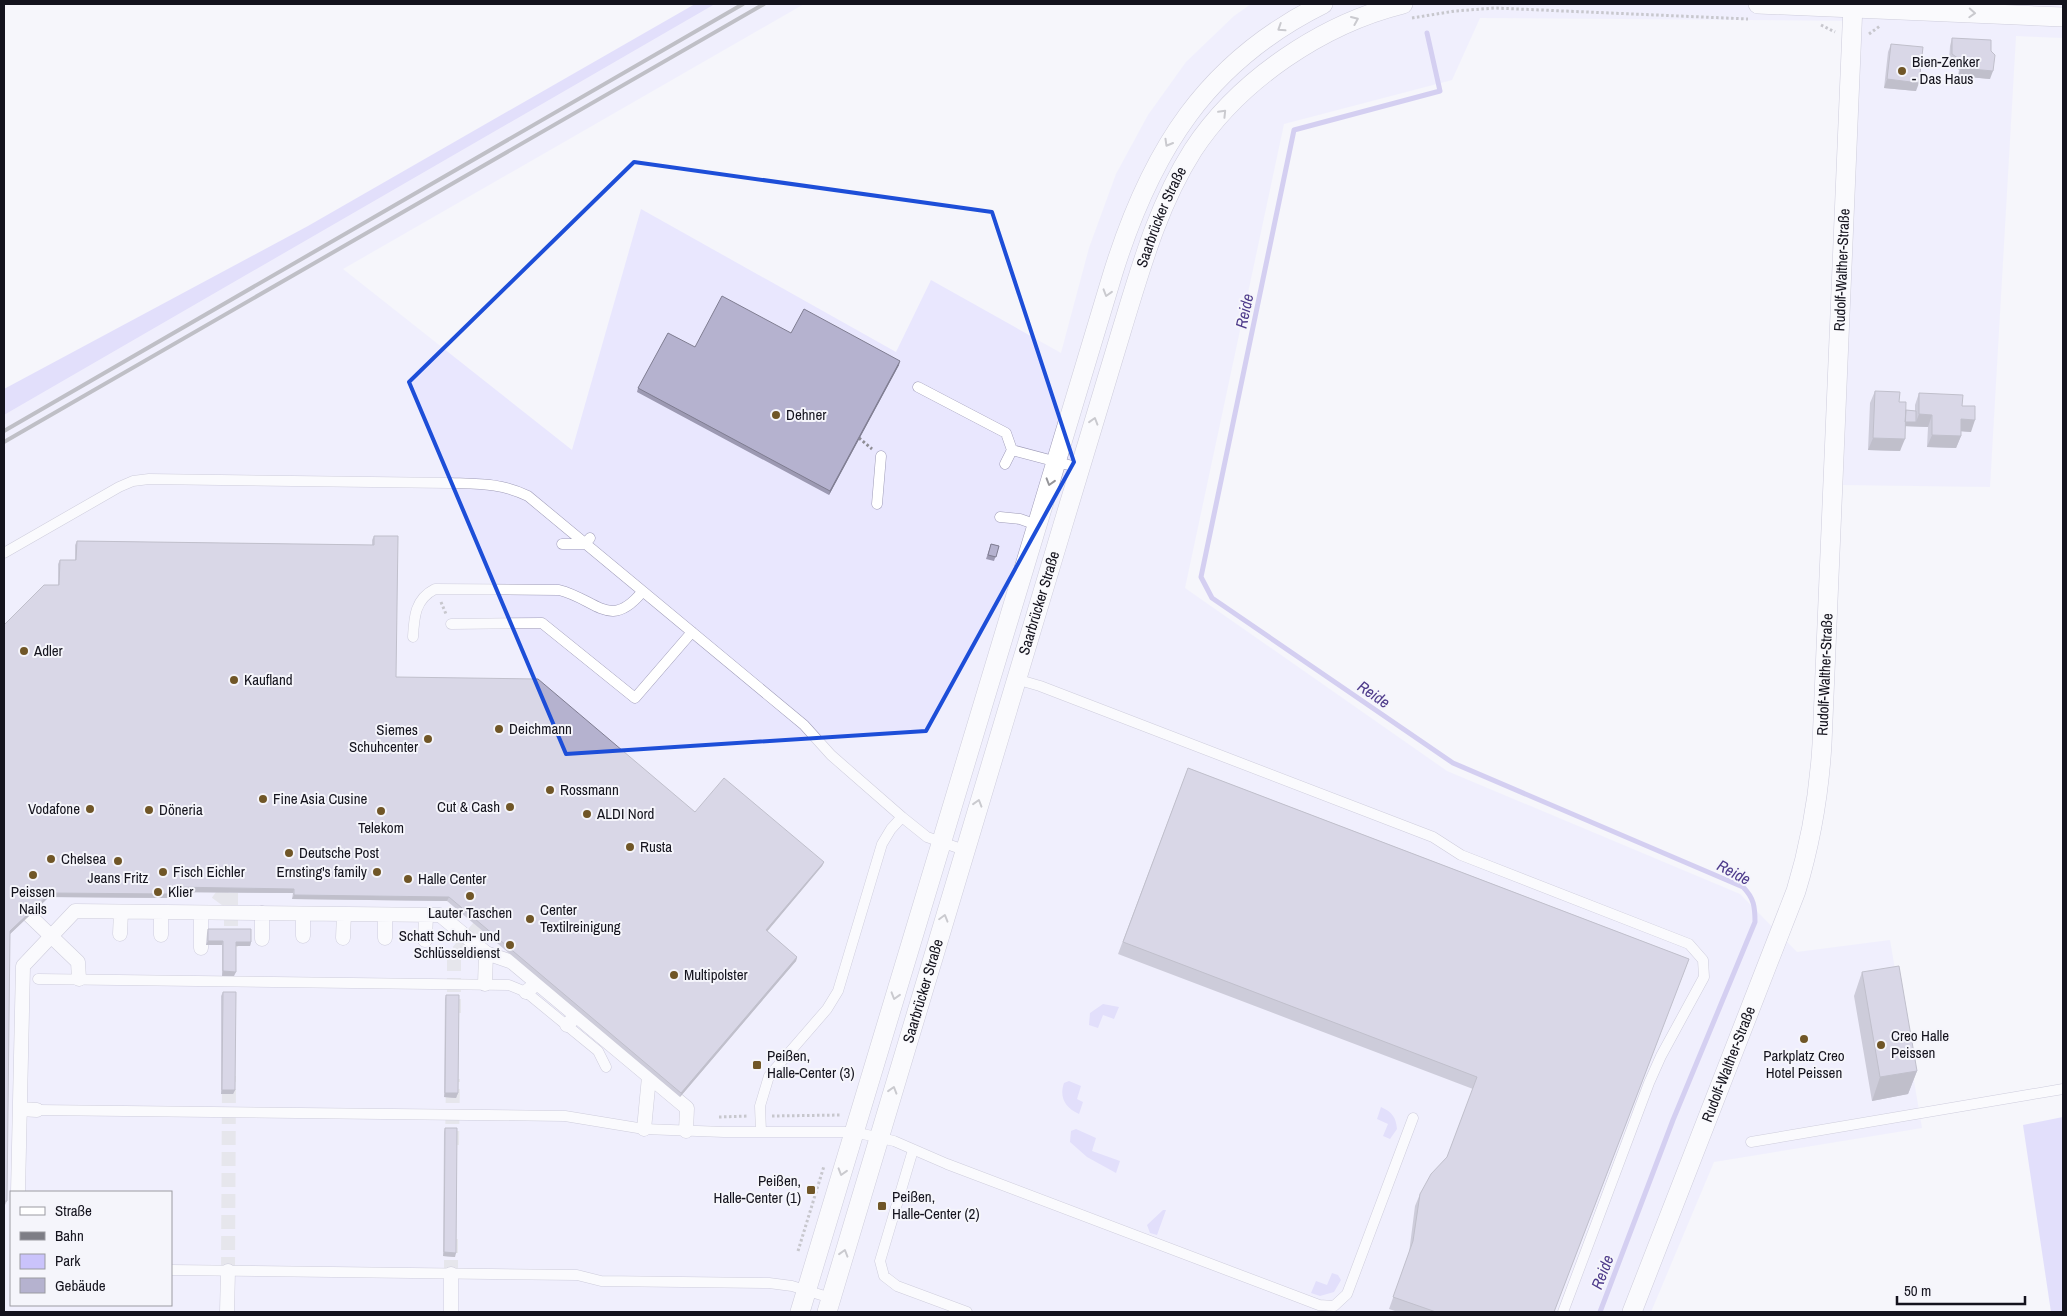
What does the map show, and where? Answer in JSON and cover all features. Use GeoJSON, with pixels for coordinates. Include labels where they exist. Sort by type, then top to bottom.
{"type":"FeatureCollection","features":[{"type":"Feature","properties":{"kind":"street","name":"Saarbrücker Straße"},"geometry":{"type":"LineString","coordinates":[[800,1312],[1123,243],[1145,187],[1174,133],[1192,108],[1234,63],[1283,26],[1323,4]]}},
{"type":"Feature","properties":{"kind":"street"},"geometry":{"type":"LineString","coordinates":[[1755,11],[1853,6],[2063,17]]}},
{"type":"Feature","properties":{"kind":"street","name":"Rudolf-Walther-Straße"},"geometry":{"type":"LineString","coordinates":[[1632,1312],[1796,891],[1812,835],[1820,775],[1853,6]]}},
{"type":"Feature","properties":{"kind":"street","name":"Saarbrücker Straße"},"geometry":{"type":"LineString","coordinates":[[829,1305],[1080,468],[1153,231],[1167,197],[1196,146],[1232,103],[1256,82],[1301,49],[1345,25],[1406,11]]}},
{"type":"Feature","properties":{"kind":"street"},"geometry":{"type":"LineString","coordinates":[[18,1191],[23,966],[76,911],[440,915],[486,954],[512,962],[531,988],[571,1020],[608,1040],[687,1108],[686,1131]]}},
{"type":"Feature","properties":{"kind":"street"},"geometry":{"type":"LineString","coordinates":[[120,934],[121,912]]}},
{"type":"Feature","properties":{"kind":"street"},"geometry":{"type":"LineString","coordinates":[[161,912],[161,934]]}},
{"type":"Feature","properties":{"kind":"street"},"geometry":{"type":"LineString","coordinates":[[201,913],[201,948]]}},
{"type":"Feature","properties":{"kind":"street"},"geometry":{"type":"LineString","coordinates":[[262,913],[262,939]]}},
{"type":"Feature","properties":{"kind":"street"},"geometry":{"type":"LineString","coordinates":[[303,936],[304,914]]}},
{"type":"Feature","properties":{"kind":"street"},"geometry":{"type":"LineString","coordinates":[[343,938],[344,914]]}},
{"type":"Feature","properties":{"kind":"street"},"geometry":{"type":"LineString","coordinates":[[385,915],[385,938]]}},
{"type":"Feature","properties":{"kind":"street"},"geometry":{"type":"LineString","coordinates":[[425,940],[426,915]]}},
{"type":"Feature","properties":{"kind":"street"},"geometry":{"type":"LineString","coordinates":[[33,916],[78,962],[78,979]]}},
{"type":"Feature","properties":{"kind":"street"},"geometry":{"type":"LineString","coordinates":[[484,984],[486,954]]}},
{"type":"Feature","properties":{"kind":"street"},"geometry":{"type":"LineString","coordinates":[[644,1129],[649,1077]]}},
{"type":"Feature","properties":{"kind":"street"},"geometry":{"type":"LineString","coordinates":[[20,1109],[37,1110]]}},
{"type":"Feature","properties":{"kind":"street"},"geometry":{"type":"LineString","coordinates":[[227,1312],[228,1271]]}},
{"type":"Feature","properties":{"kind":"street"},"geometry":{"type":"LineString","coordinates":[[451,1274],[451,1312]]}},
{"type":"Feature","properties":{"kind":"lane"},"geometry":{"type":"LineString","coordinates":[[918,387],[1006,433],[1012,450],[1005,464]]}},
{"type":"Feature","properties":{"kind":"lane"},"geometry":{"type":"LineString","coordinates":[[1012,450],[1080,468]]}},
{"type":"Feature","properties":{"kind":"lane"},"geometry":{"type":"LineString","coordinates":[[877,504],[881,456]]}},
{"type":"Feature","properties":{"kind":"lane"},"geometry":{"type":"LineString","coordinates":[[4,553],[118,487],[133,481],[149,479],[496,484],[512,488],[528,496],[588,541],[642,592],[804,726],[832,755],[921,833],[941,843],[964,850]]}},
{"type":"Feature","properties":{"kind":"lane"},"geometry":{"type":"LineString","coordinates":[[1000,517],[1020,519],[1037,525]]}},
{"type":"Feature","properties":{"kind":"lane"},"geometry":{"type":"LineString","coordinates":[[562,544],[588,541]]}},
{"type":"Feature","properties":{"kind":"lane"},"geometry":{"type":"LineString","coordinates":[[413,637],[414,620],[418,605],[435,589],[559,590],[613,612],[625,609],[631,605],[642,592]]}},
{"type":"Feature","properties":{"kind":"lane"},"geometry":{"type":"LineString","coordinates":[[451,624],[542,623],[634,698],[692,632]]}},
{"type":"Feature","properties":{"kind":"lane"},"geometry":{"type":"LineString","coordinates":[[1016,679],[1049,689],[1433,837],[1461,855],[1689,944],[1697,952],[1705,967],[1702,985],[1649,1083],[1563,1312]]}},
{"type":"Feature","properties":{"kind":"lane"},"geometry":{"type":"LineString","coordinates":[[761,1132],[760,1106],[769,1076],[828,1009],[838,991],[882,844],[891,829],[902,817]]}},
{"type":"Feature","properties":{"kind":"lane"},"geometry":{"type":"LineString","coordinates":[[38,979],[484,984],[531,988]]}},
{"type":"Feature","properties":{"kind":"lane"},"geometry":{"type":"LineString","coordinates":[[571,1020],[598,1050],[606,1067]]}},
{"type":"Feature","properties":{"kind":"lane"},"geometry":{"type":"LineString","coordinates":[[1751,1142],[2063,1089]]}},
{"type":"Feature","properties":{"kind":"lane"},"geometry":{"type":"LineString","coordinates":[[37,1110],[566,1116],[644,1129],[854,1132],[878,1137],[914,1150],[1320,1305],[1334,1306],[1347,1294],[1413,1118]]}},
{"type":"Feature","properties":{"kind":"lane"},"geometry":{"type":"LineString","coordinates":[[914,1150],[880,1261],[884,1276],[897,1286],[967,1312]]}},
{"type":"Feature","properties":{"kind":"lane"},"geometry":{"type":"LineString","coordinates":[[172,1270],[577,1275],[601,1281],[768,1283],[806,1290],[829,1305]]}},
{"type":"Feature","properties":{"kind":"path"},"geometry":{"type":"LineString","coordinates":[[1406,11],[1495,8],[1755,11]]}},
{"type":"Feature","properties":{"kind":"path"},"geometry":{"type":"LineString","coordinates":[[1817,23],[1832,32],[1870,34],[1880,26],[1886,25]]}},
{"type":"Feature","properties":{"kind":"highlighted area"},"geometry":{"type":"Polygon","coordinates":[[[634,162],[992,212],[1074,462],[926,731],[566,754],[409,382],[634,162]]]}},
{"type":"Feature","properties":{"kind":"shaded area"},"geometry":{"type":"Polygon","coordinates":[[[715,4],[804,4],[343,269],[572,450],[641,209],[896,352],[931,280],[1061,353],[1089,248],[1116,174],[1148,115],[1186,62],[1234,16],[1251,4],[2063,4],[2063,38],[2016,36],[1990,487],[1843,485],[1860,21],[1480,18],[1452,80],[1284,124],[1185,588],[1447,771],[1740,894],[1797,952],[1890,940],[1922,1128],[1714,1162],[1651,1312],[4,1312],[4,415],[715,4]]]}},
{"type":"Feature","properties":{"kind":"green space"},"geometry":{"type":"Polygon","coordinates":[[[695,4],[715,4],[4,415],[4,389],[308,226],[695,4]]]}},
{"type":"Feature","properties":{"kind":"green space"},"geometry":{"type":"Polygon","coordinates":[[[1103,1004],[1119,1007],[1114,1019],[1103,1015],[1098,1028],[1089,1025],[1090,1013],[1103,1004]]]}},
{"type":"Feature","properties":{"kind":"green space"},"geometry":{"type":"Polygon","coordinates":[[[1069,1081],[1081,1086],[1077,1099],[1083,1102],[1079,1114],[1070,1109],[1064,1102],[1062,1093],[1064,1083],[1069,1081]]]}},
{"type":"Feature","properties":{"kind":"green space"},"geometry":{"type":"Polygon","coordinates":[[[1381,1107],[1391,1113],[1396,1121],[1397,1129],[1390,1139],[1383,1136],[1388,1124],[1377,1119],[1381,1107]]]}},
{"type":"Feature","properties":{"kind":"green space"},"geometry":{"type":"Polygon","coordinates":[[[2063,1117],[2063,1312],[2051,1312],[2023,1125],[2063,1117]]]}},
{"type":"Feature","properties":{"kind":"green space"},"geometry":{"type":"Polygon","coordinates":[[[1076,1129],[1096,1138],[1092,1151],[1120,1161],[1116,1173],[1087,1157],[1070,1142],[1071,1131],[1076,1129]]]}},
{"type":"Feature","properties":{"kind":"green space"},"geometry":{"type":"Polygon","coordinates":[[[1163,1210],[1166,1210],[1157,1235],[1150,1233],[1147,1225],[1163,1210]]]}},
{"type":"Feature","properties":{"kind":"green space"},"geometry":{"type":"Polygon","coordinates":[[[1332,1273],[1338,1275],[1341,1280],[1334,1292],[1320,1296],[1311,1293],[1316,1281],[1327,1285],[1332,1273]]]}},
{"type":"Feature","properties":{"kind":"building"},"geometry":{"type":"Polygon","coordinates":[[[1952,38],[1991,40],[1991,51],[1995,55],[1993,71],[1961,68],[1962,61],[1952,54],[1952,38]]]}},
{"type":"Feature","properties":{"kind":"building","name":"Bien-Zenker - Das Haus"},"geometry":{"type":"Polygon","coordinates":[[[1891,44],[1923,47],[1919,83],[1887,79],[1891,44]]]}},
{"type":"Feature","properties":{"kind":"building","name":"Dehner"},"geometry":{"type":"Polygon","coordinates":[[[722,296],[791,333],[804,309],[900,361],[830,491],[638,388],[668,333],[695,347],[722,296]]]}},
{"type":"Feature","properties":{"kind":"building"},"geometry":{"type":"Polygon","coordinates":[[[1875,391],[1900,392],[1899,402],[1906,402],[1905,439],[1873,438],[1875,391]]]}},
{"type":"Feature","properties":{"kind":"building"},"geometry":{"type":"Polygon","coordinates":[[[1919,393],[1963,395],[1962,406],[1975,406],[1975,420],[1961,419],[1961,436],[1932,435],[1932,415],[1919,414],[1919,393]]]}},
{"type":"Feature","properties":{"kind":"building"},"geometry":{"type":"Polygon","coordinates":[[[1906,410],[1916,411],[1916,422],[1905,422],[1906,410]]]}},
{"type":"Feature","properties":{"kind":"building","name":"Halle Center"},"geometry":{"type":"Polygon","coordinates":[[[374,536],[398,536],[396,677],[538,679],[695,812],[724,778],[824,862],[766,930],[797,957],[681,1093],[449,897],[294,895],[294,889],[172,887],[170,887],[170,894],[50,893],[10,931],[7,1201],[4,1201],[4,625],[44,585],[59,585],[60,560],[76,560],[77,541],[374,545],[374,536]]]}},
{"type":"Feature","properties":{"kind":"building"},"geometry":{"type":"Polygon","coordinates":[[[991,544],[999,546],[996,557],[988,555],[991,544]]]}},
{"type":"Feature","properties":{"kind":"building"},"geometry":{"type":"Polygon","coordinates":[[[1188,768],[1689,959],[1554,1312],[1436,1312],[1393,1297],[1413,1241],[1420,1194],[1431,1174],[1447,1157],[1477,1077],[1123,942],[1188,768]]]}},
{"type":"Feature","properties":{"kind":"building"},"geometry":{"type":"Polygon","coordinates":[[[208,929],[251,929],[251,942],[236,942],[236,972],[223,971],[223,941],[208,941],[208,929]]]}},
{"type":"Feature","properties":{"kind":"building"},"geometry":{"type":"Polygon","coordinates":[[[1899,966],[1917,1071],[1880,1077],[1862,972],[1899,966]]]}},
{"type":"Feature","properties":{"kind":"building"},"geometry":{"type":"Polygon","coordinates":[[[223,992],[236,992],[235,1090],[222,1090],[223,992]]]}},
{"type":"Feature","properties":{"kind":"building"},"geometry":{"type":"Polygon","coordinates":[[[446,995],[459,995],[458,1093],[445,1093],[446,995]]]}},
{"type":"Feature","properties":{"kind":"building"},"geometry":{"type":"Polygon","coordinates":[[[445,1128],[457,1128],[456,1253],[444,1252],[445,1128]]]}},
{"type":"Feature","properties":{"kind":"waterway","name":"Reide"},"geometry":{"type":"LineString","coordinates":[[1427,33],[1440,91],[1294,130],[1201,577],[1212,598],[1453,763],[1743,887],[1750,895],[1754,907],[1755,922],[1673,1120],[1600,1312]]}},
{"type":"Feature","properties":{"kind":"tunnel"},"geometry":{"type":"LineString","coordinates":[[216,892],[231,903]]}},
{"type":"Feature","properties":{"kind":"tunnel"},"geometry":{"type":"LineString","coordinates":[[231,893],[231,947]]}},
{"type":"Feature","properties":{"kind":"tunnel"},"geometry":{"type":"LineString","coordinates":[[454,1013],[454,956],[479,927]]}},
{"type":"Feature","properties":{"kind":"tunnel"},"geometry":{"type":"LineString","coordinates":[[228,1271],[229,1076]]}},
{"type":"Feature","properties":{"kind":"tunnel"},"geometry":{"type":"LineString","coordinates":[[452,1145],[453,1079]]}},
{"type":"Feature","properties":{"kind":"tunnel"},"geometry":{"type":"LineString","coordinates":[[451,1239],[451,1274]]}},
{"type":"Feature","properties":{"kind":"railway"},"geometry":{"type":"LineString","coordinates":[[4,431],[743,4]]}},
{"type":"Feature","properties":{"kind":"railway"},"geometry":{"type":"LineString","coordinates":[[4,442],[764,4]]}},
{"type":"Feature","properties":{"kind":"place","name":"Bien-Zenker - Das Haus"},"geometry":{"type":"Point","coordinates":[1902,71]}},
{"type":"Feature","properties":{"kind":"place","name":"Dehner"},"geometry":{"type":"Point","coordinates":[776,415]}},
{"type":"Feature","properties":{"kind":"place","name":"Adler"},"geometry":{"type":"Point","coordinates":[24,651]}},
{"type":"Feature","properties":{"kind":"place","name":"Kaufland"},"geometry":{"type":"Point","coordinates":[234,680]}},
{"type":"Feature","properties":{"kind":"place","name":"Deichmann"},"geometry":{"type":"Point","coordinates":[499,729]}},
{"type":"Feature","properties":{"kind":"place","name":"Siemes Schuhcenter"},"geometry":{"type":"Point","coordinates":[428,739]}},
{"type":"Feature","properties":{"kind":"place","name":"Rossmann"},"geometry":{"type":"Point","coordinates":[550,790]}},
{"type":"Feature","properties":{"kind":"place","name":"Fine Asia Cusine"},"geometry":{"type":"Point","coordinates":[263,799]}},
{"type":"Feature","properties":{"kind":"place","name":"Cut & Cash"},"geometry":{"type":"Point","coordinates":[510,807]}},
{"type":"Feature","properties":{"kind":"place","name":"Vodafone"},"geometry":{"type":"Point","coordinates":[90,809]}},
{"type":"Feature","properties":{"kind":"place","name":"Döneria"},"geometry":{"type":"Point","coordinates":[149,810]}},
{"type":"Feature","properties":{"kind":"place","name":"Telekom"},"geometry":{"type":"Point","coordinates":[381,811]}},
{"type":"Feature","properties":{"kind":"place","name":"ALDI Nord"},"geometry":{"type":"Point","coordinates":[587,814]}},
{"type":"Feature","properties":{"kind":"place","name":"Rusta"},"geometry":{"type":"Point","coordinates":[630,847]}},
{"type":"Feature","properties":{"kind":"place","name":"Deutsche Post"},"geometry":{"type":"Point","coordinates":[289,853]}},
{"type":"Feature","properties":{"kind":"place","name":"Chelsea"},"geometry":{"type":"Point","coordinates":[51,859]}},
{"type":"Feature","properties":{"kind":"place","name":"Jeans Fritz"},"geometry":{"type":"Point","coordinates":[118,861]}},
{"type":"Feature","properties":{"kind":"place","name":"Fisch Eichler"},"geometry":{"type":"Point","coordinates":[163,872]}},
{"type":"Feature","properties":{"kind":"place","name":"Ernsting's family"},"geometry":{"type":"Point","coordinates":[377,872]}},
{"type":"Feature","properties":{"kind":"place","name":"Peissen Nails"},"geometry":{"type":"Point","coordinates":[33,875]}},
{"type":"Feature","properties":{"kind":"place","name":"Halle Center"},"geometry":{"type":"Point","coordinates":[408,879]}},
{"type":"Feature","properties":{"kind":"place","name":"Klier"},"geometry":{"type":"Point","coordinates":[158,892]}},
{"type":"Feature","properties":{"kind":"place","name":"Lauter Taschen"},"geometry":{"type":"Point","coordinates":[470,896]}},
{"type":"Feature","properties":{"kind":"place","name":"Center Textilreinigung"},"geometry":{"type":"Point","coordinates":[530,919]}},
{"type":"Feature","properties":{"kind":"place","name":"Schatt Schuh- und Schlüsseldienst"},"geometry":{"type":"Point","coordinates":[510,945]}},
{"type":"Feature","properties":{"kind":"place","name":"Multipolster"},"geometry":{"type":"Point","coordinates":[674,975]}},
{"type":"Feature","properties":{"kind":"place","name":"Parkplatz Creo Hotel Peissen"},"geometry":{"type":"Point","coordinates":[1804,1039]}},
{"type":"Feature","properties":{"kind":"place","name":"Creo Halle Peissen"},"geometry":{"type":"Point","coordinates":[1881,1045]}},
{"type":"Feature","properties":{"kind":"place","name":"Peißen, Halle-Center (3)"},"geometry":{"type":"Point","coordinates":[757,1065]}},
{"type":"Feature","properties":{"kind":"place","name":"Peißen, Halle-Center (1)"},"geometry":{"type":"Point","coordinates":[811,1190]}},
{"type":"Feature","properties":{"kind":"place","name":"Peißen, Halle-Center (2)"},"geometry":{"type":"Point","coordinates":[882,1206]}}]}
